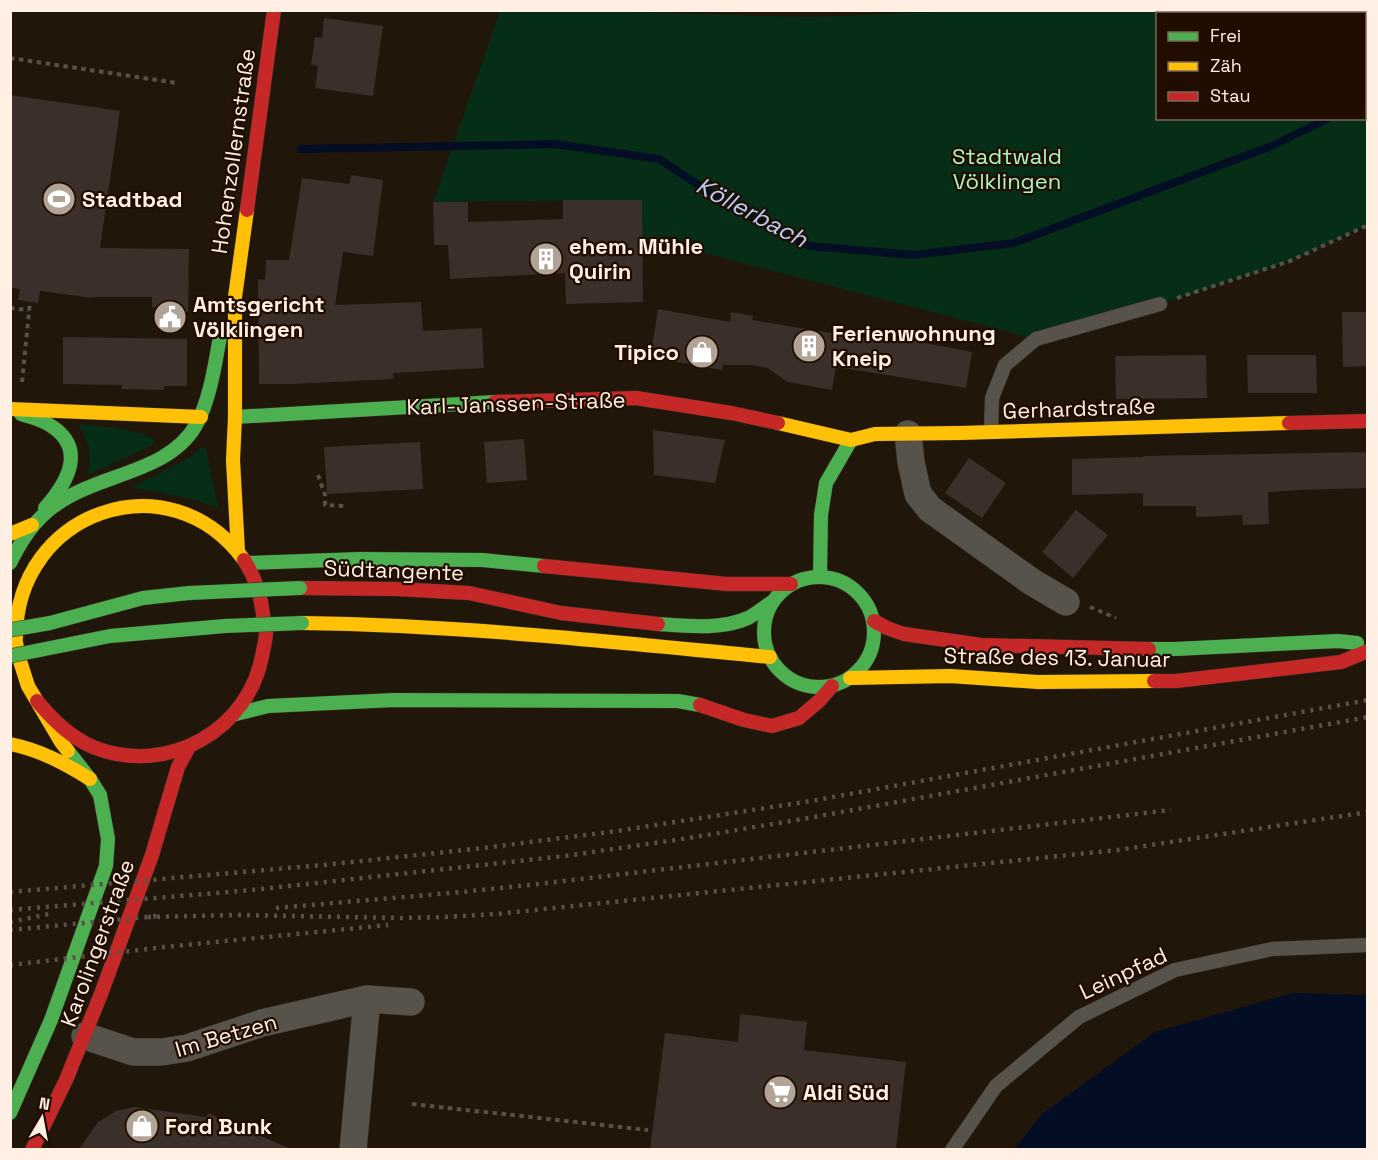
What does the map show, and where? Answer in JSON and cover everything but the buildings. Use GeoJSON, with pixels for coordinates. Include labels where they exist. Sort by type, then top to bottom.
{"type":"FeatureCollection","features":[{"type":"Feature","properties":{"kind":"main road","name":"Hohenzollernstraße"},"geometry":{"type":"LineString","coordinates":[[242,557],[233,460],[236,417],[235,297],[274,10]]}},
{"type":"Feature","properties":{"kind":"main road","name":"Hohenzollernstraße"},"geometry":{"type":"LineString","coordinates":[[201,417],[209,392],[221,334],[235,297]]}},
{"type":"Feature","properties":{"kind":"main road","name":"Karl-Janssen-Straße"},"geometry":{"type":"LineString","coordinates":[[236,417],[527,400],[636,398],[795,426]]}},
{"type":"Feature","properties":{"kind":"main road"},"geometry":{"type":"LineString","coordinates":[[13,409],[201,417],[212,428]]}},
{"type":"Feature","properties":{"kind":"main road"},"geometry":{"type":"LineString","coordinates":[[10,563],[32,525],[63,486],[72,462],[72,451],[57,430],[47,423],[13,409]]}},
{"type":"Feature","properties":{"kind":"main road"},"geometry":{"type":"LineString","coordinates":[[10,534],[32,525],[71,495],[124,475],[173,451],[188,437],[201,417]]}},
{"type":"Feature","properties":{"kind":"main road","name":"Gerhardstraße"},"geometry":{"type":"LineString","coordinates":[[795,426],[851,440],[875,434],[1368,421]]}},
{"type":"Feature","properties":{"kind":"main road"},"geometry":{"type":"LineString","coordinates":[[820,576],[821,515],[826,483],[851,440]]}},
{"type":"Feature","properties":{"kind":"main road","name":"Hohenzollernstraße"},"geometry":{"type":"LineString","coordinates":[[223,441],[233,460]]}},
{"type":"Feature","properties":{"kind":"main road","name":"Karolingerstraße"},"geometry":{"type":"LineString","coordinates":[[13,634],[21,595],[40,558],[57,538],[74,526],[96,515],[116,509],[159,507],[174,510],[198,520],[225,538],[242,557],[259,587],[266,616],[266,640],[261,667],[251,693],[236,714],[216,732],[189,747],[152,756],[109,752],[66,732],[37,701]]}},
{"type":"Feature","properties":{"kind":"main road"},"geometry":{"type":"LineString","coordinates":[[242,557],[482,560],[727,584],[791,584]]}},
{"type":"Feature","properties":{"kind":"main road"},"geometry":{"type":"LineString","coordinates":[[820,576],[848,584],[858,592],[872,611],[874,637],[867,659],[850,678],[832,686],[812,688],[797,683],[781,672],[770,657],[766,646],[764,624],[772,602],[780,592],[791,584],[806,578],[820,576]]}},
{"type":"Feature","properties":{"kind":"main road","name":"Südtangente"},"geometry":{"type":"LineString","coordinates":[[13,634],[143,598],[189,593],[300,588],[396,589],[469,593],[561,613],[640,623],[690,626],[721,625],[747,618],[772,602]]}},
{"type":"Feature","properties":{"kind":"main road","name":"Karolingerstraße"},"geometry":{"type":"LineString","coordinates":[[10,614],[24,676],[61,742],[100,795],[108,839],[106,866],[51,1020],[10,1113]]}},
{"type":"Feature","properties":{"kind":"main road","name":"Straße des 13. Januar"},"geometry":{"type":"LineString","coordinates":[[874,621],[903,634],[981,645],[1175,649],[1338,641],[1368,644]]}},
{"type":"Feature","properties":{"kind":"main road"},"geometry":{"type":"LineString","coordinates":[[10,656],[110,636],[225,626],[358,623],[446,627],[770,657]]}},
{"type":"Feature","properties":{"kind":"main road","name":"Straße des 13. Januar"},"geometry":{"type":"LineString","coordinates":[[850,678],[950,676],[1038,682],[1176,681],[1341,662],[1368,651]]}},
{"type":"Feature","properties":{"kind":"main road"},"geometry":{"type":"LineString","coordinates":[[236,714],[268,706],[394,699],[678,701],[772,726],[799,718],[832,686]]}},
{"type":"Feature","properties":{"kind":"main road"},"geometry":{"type":"LineString","coordinates":[[10,744],[31,748],[54,757],[90,779]]}},
{"type":"Feature","properties":{"kind":"main road","name":"Karolingerstraße"},"geometry":{"type":"LineString","coordinates":[[32,1149],[66,1080],[102,994],[152,855],[178,767],[189,747]]}},
{"type":"Feature","properties":{"kind":"street"},"geometry":{"type":"LineString","coordinates":[[908,434],[918,494],[930,509],[1032,582],[1066,602]]}},
{"type":"Feature","properties":{"kind":"street"},"geometry":{"type":"LineString","coordinates":[[353,1149],[367,999]]}},
{"type":"Feature","properties":{"kind":"street","name":"Im Betzen"},"geometry":{"type":"LineString","coordinates":[[85,1036],[133,1052],[162,1052],[186,1048],[262,1023],[367,999],[411,1002]]}},
{"type":"Feature","properties":{"kind":"lane"},"geometry":{"type":"LineString","coordinates":[[991,432],[992,398],[1005,365],[1036,339],[1160,304]]}},
{"type":"Feature","properties":{"kind":"lane","name":"Leinpfad"},"geometry":{"type":"LineString","coordinates":[[952,1149],[996,1086],[1079,1017],[1175,970],[1272,949],[1368,945]]}},
{"type":"Feature","properties":{"kind":"path"},"geometry":{"type":"LineString","coordinates":[[10,58],[177,83]]}},
{"type":"Feature","properties":{"kind":"path"},"geometry":{"type":"LineString","coordinates":[[1160,304],[1290,261],[1368,225]]}},
{"type":"Feature","properties":{"kind":"path"},"geometry":{"type":"LineString","coordinates":[[13,409],[30,302]]}},
{"type":"Feature","properties":{"kind":"path"},"geometry":{"type":"LineString","coordinates":[[10,308],[29,310]]}},
{"type":"Feature","properties":{"kind":"path"},"geometry":{"type":"LineString","coordinates":[[318,475],[325,495],[325,505],[345,506]]}},
{"type":"Feature","properties":{"kind":"path"},"geometry":{"type":"LineString","coordinates":[[412,1104],[648,1130]]}},
{"type":"Feature","properties":{"kind":"green space","name":"Stadtwald Völklingen"},"geometry":{"type":"Polygon","coordinates":[[[991,10],[1367,11],[1367,225],[1290,261],[1160,304],[1036,339],[642,237],[641,200],[433,202],[500,11],[809,17],[991,10]]]}},
{"type":"Feature","properties":{"kind":"green space"},"geometry":{"type":"Polygon","coordinates":[[[78,424],[131,431],[155,441],[153,445],[88,475],[89,448],[78,424]]]}},
{"type":"Feature","properties":{"kind":"green space"},"geometry":{"type":"Polygon","coordinates":[[[202,447],[206,448],[218,508],[175,495],[130,488],[189,458],[202,447]]]}},
{"type":"Feature","properties":{"kind":"water"},"geometry":{"type":"Polygon","coordinates":[[[1293,993],[1367,995],[1367,1149],[1014,1149],[1042,1114],[1155,1032],[1293,993]]]}},
{"type":"Feature","properties":{"kind":"waterway","name":"Köllerbach"},"geometry":{"type":"LineString","coordinates":[[301,149],[555,144],[659,159],[730,206],[809,246],[913,255],[1014,243],[1274,145],[1325,120]]}},
{"type":"Feature","properties":{"kind":"railway"},"geometry":{"type":"LineString","coordinates":[[10,892],[324,865],[617,831],[811,801],[1368,700]]}},
{"type":"Feature","properties":{"kind":"railway"},"geometry":{"type":"LineString","coordinates":[[10,910],[252,890],[565,856],[814,817],[1368,717]]}},
{"type":"Feature","properties":{"kind":"railway"},"geometry":{"type":"LineString","coordinates":[[276,908],[538,884],[1171,810]]}},
{"type":"Feature","properties":{"kind":"railway"},"geometry":{"type":"LineString","coordinates":[[148,917],[236,915],[403,918],[496,914],[1118,850],[1368,812]]}},
{"type":"Feature","properties":{"kind":"railway"},"geometry":{"type":"LineString","coordinates":[[10,922],[49,914]]}},
{"type":"Feature","properties":{"kind":"railway"},"geometry":{"type":"LineString","coordinates":[[10,930],[157,916]]}},
{"type":"Feature","properties":{"kind":"railway"},"geometry":{"type":"LineString","coordinates":[[10,965],[388,925]]}},
{"type":"Feature","properties":{"kind":"traffic: fast"},"geometry":{"type":"LineString","coordinates":[[10,563],[34,524],[59,502],[86,488],[156,461],[185,440],[196,425],[205,403],[221,332]]}},
{"type":"Feature","properties":{"kind":"traffic: fast"},"geometry":{"type":"LineString","coordinates":[[235,417],[495,402]]}},
{"type":"Feature","properties":{"kind":"traffic: fast"},"geometry":{"type":"LineString","coordinates":[[21,414],[45,422],[60,433],[68,443],[71,454],[67,476],[45,508]]}},
{"type":"Feature","properties":{"kind":"traffic: fast"},"geometry":{"type":"LineString","coordinates":[[820,576],[821,515],[826,483],[851,440]]}},
{"type":"Feature","properties":{"kind":"traffic: fast"},"geometry":{"type":"LineString","coordinates":[[246,563],[360,559],[482,560],[544,566]]}},
{"type":"Feature","properties":{"kind":"traffic: fast"},"geometry":{"type":"LineString","coordinates":[[819,577],[840,581],[858,593],[870,611],[874,632],[870,653],[858,671],[840,683],[819,687],[798,683],[780,671],[768,653],[764,632],[768,611],[780,593],[798,581],[819,577]]}},
{"type":"Feature","properties":{"kind":"traffic: fast"},"geometry":{"type":"LineString","coordinates":[[10,630],[50,623],[143,598],[189,593],[300,588]]}},
{"type":"Feature","properties":{"kind":"traffic: fast"},"geometry":{"type":"LineString","coordinates":[[658,624],[703,626],[738,622],[772,602]]}},
{"type":"Feature","properties":{"kind":"traffic: fast"},"geometry":{"type":"LineString","coordinates":[[10,656],[110,636],[225,626],[302,623]]}},
{"type":"Feature","properties":{"kind":"traffic: fast"},"geometry":{"type":"LineString","coordinates":[[1149,649],[1338,641],[1357,643]]}},
{"type":"Feature","properties":{"kind":"traffic: fast"},"geometry":{"type":"LineString","coordinates":[[236,714],[268,706],[394,700],[678,701],[700,705]]}},
{"type":"Feature","properties":{"kind":"traffic: fast"},"geometry":{"type":"LineString","coordinates":[[10,1113],[51,1020],[106,866],[108,839],[100,795],[68,751]]}},
{"type":"Feature","properties":{"kind":"traffic: slow"},"geometry":{"type":"LineString","coordinates":[[238,552],[233,460],[235,297],[247,210]]}},
{"type":"Feature","properties":{"kind":"traffic: slow"},"geometry":{"type":"LineString","coordinates":[[10,409],[201,417]]}},
{"type":"Feature","properties":{"kind":"traffic: slow"},"geometry":{"type":"LineString","coordinates":[[778,423],[851,440],[875,434],[1289,423]]}},
{"type":"Feature","properties":{"kind":"traffic: slow"},"geometry":{"type":"LineString","coordinates":[[16,637],[23,594],[41,558],[68,531],[102,513],[139,506],[177,511],[213,529],[244,560]]}},
{"type":"Feature","properties":{"kind":"traffic: slow"},"geometry":{"type":"LineString","coordinates":[[10,534],[32,525]]}},
{"type":"Feature","properties":{"kind":"traffic: slow"},"geometry":{"type":"LineString","coordinates":[[302,623],[478,631],[770,657]]}},
{"type":"Feature","properties":{"kind":"traffic: slow"},"geometry":{"type":"LineString","coordinates":[[13,627],[19,658],[28,686],[68,751]]}},
{"type":"Feature","properties":{"kind":"traffic: slow"},"geometry":{"type":"LineString","coordinates":[[850,678],[950,676],[1038,682],[1154,681]]}},
{"type":"Feature","properties":{"kind":"traffic: slow"},"geometry":{"type":"LineString","coordinates":[[10,744],[52,758],[90,779]]}},
{"type":"Feature","properties":{"kind":"traffic: jam"},"geometry":{"type":"LineString","coordinates":[[247,210],[274,10]]}},
{"type":"Feature","properties":{"kind":"traffic: jam"},"geometry":{"type":"LineString","coordinates":[[495,402],[636,398],[778,423]]}},
{"type":"Feature","properties":{"kind":"traffic: jam"},"geometry":{"type":"LineString","coordinates":[[1289,423],[1368,421]]}},
{"type":"Feature","properties":{"kind":"traffic: jam"},"geometry":{"type":"LineString","coordinates":[[37,701],[69,733],[93,747],[121,755],[149,756],[176,751],[201,740],[223,724],[242,704],[255,679],[263,651],[266,631],[261,600],[244,560]]}},
{"type":"Feature","properties":{"kind":"traffic: jam"},"geometry":{"type":"LineString","coordinates":[[544,566],[727,584],[791,584]]}},
{"type":"Feature","properties":{"kind":"traffic: jam"},"geometry":{"type":"LineString","coordinates":[[300,588],[396,589],[469,593],[561,613],[658,624]]}},
{"type":"Feature","properties":{"kind":"traffic: jam"},"geometry":{"type":"LineString","coordinates":[[874,621],[904,634],[981,645],[1149,649]]}},
{"type":"Feature","properties":{"kind":"traffic: jam"},"geometry":{"type":"LineString","coordinates":[[1154,681],[1176,681],[1341,662],[1368,651]]}},
{"type":"Feature","properties":{"kind":"traffic: jam"},"geometry":{"type":"LineString","coordinates":[[700,705],[744,720],[772,726],[799,718],[832,686]]}},
{"type":"Feature","properties":{"kind":"traffic: jam"},"geometry":{"type":"LineString","coordinates":[[32,1150],[66,1080],[101,994],[152,855],[178,767],[189,747]]}},
{"type":"Feature","properties":{"kind":"place","name":"Stadtbad"},"geometry":{"type":"Point","coordinates":[59,199]}},
{"type":"Feature","properties":{"kind":"place","name":"ehem. Mühle Quirin"},"geometry":{"type":"Point","coordinates":[546,259]}},
{"type":"Feature","properties":{"kind":"place","name":"Amtsgericht Völklingen"},"geometry":{"type":"Point","coordinates":[170,317]}},
{"type":"Feature","properties":{"kind":"place","name":"Ferienwohnung Kneip"},"geometry":{"type":"Point","coordinates":[809,346]}},
{"type":"Feature","properties":{"kind":"place","name":"Tipico"},"geometry":{"type":"Point","coordinates":[702,352]}},
{"type":"Feature","properties":{"kind":"place","name":"Aldi Süd"},"geometry":{"type":"Point","coordinates":[780,1092]}},
{"type":"Feature","properties":{"kind":"place","name":"Ford Bunk"},"geometry":{"type":"Point","coordinates":[142,1126]}}]}
